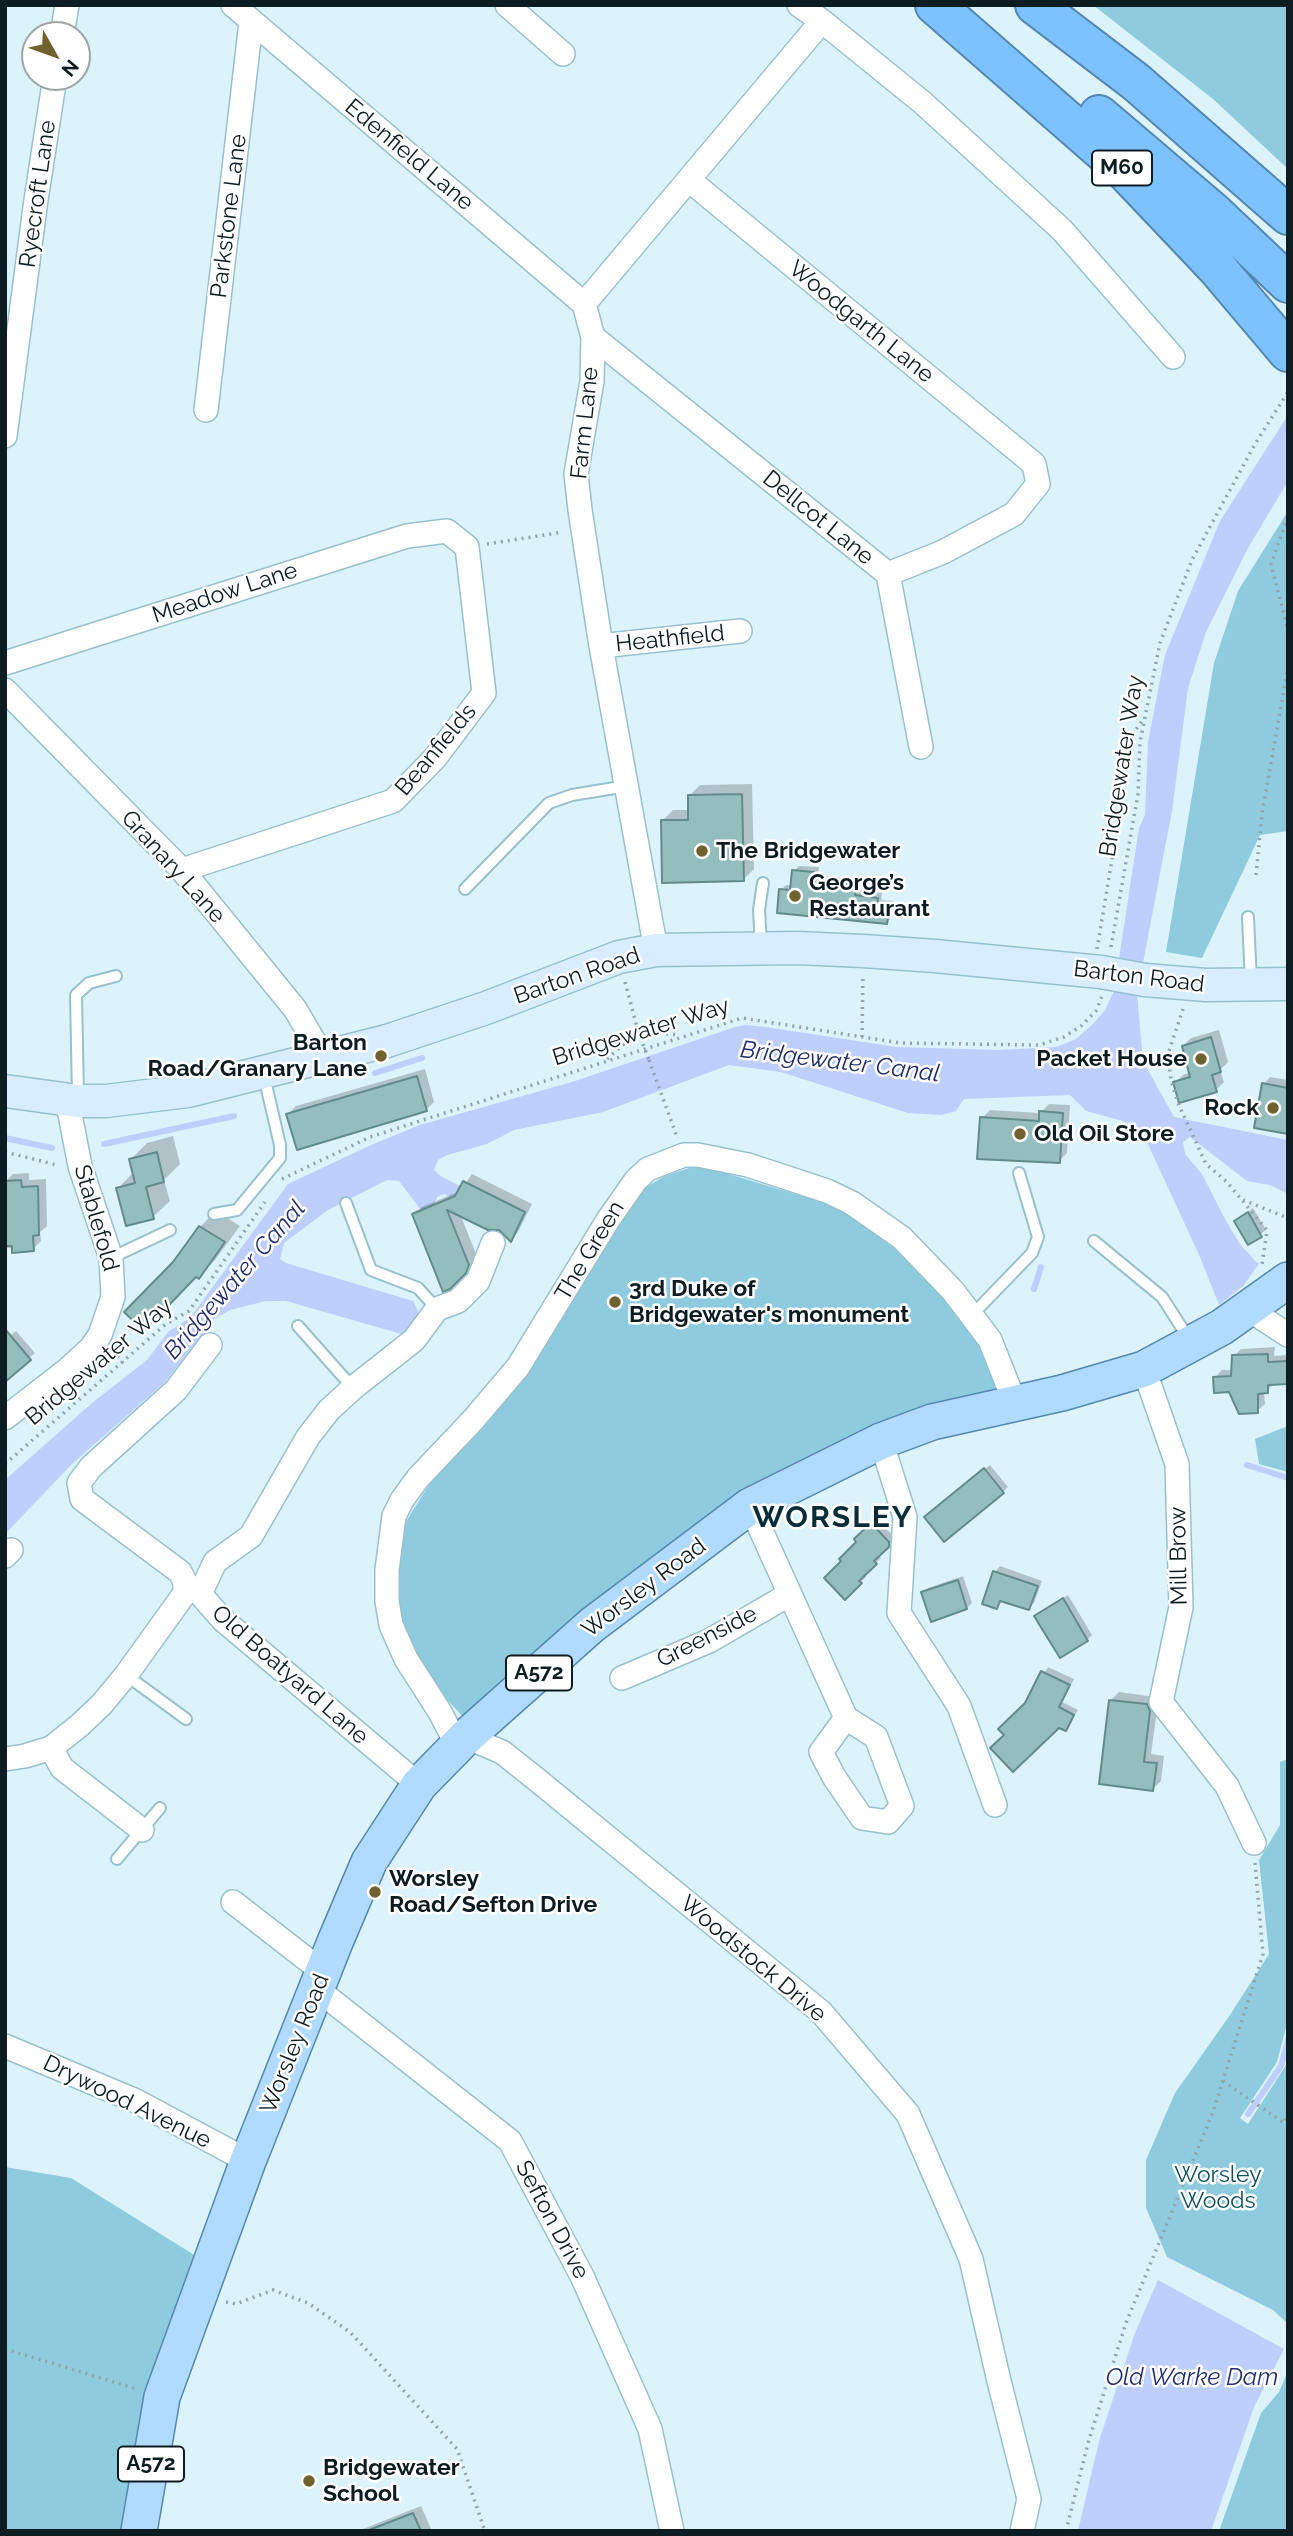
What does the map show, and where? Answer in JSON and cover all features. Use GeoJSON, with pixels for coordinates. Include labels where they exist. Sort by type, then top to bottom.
{"type":"FeatureCollection","features":[{"type":"Feature","properties":{"kind":"highway","name":"M60"},"geometry":{"type":"LineString","coordinates":[[935,5],[1125,171],[1217,268],[1288,352]]}},
{"type":"Feature","properties":{"kind":"highway","name":"M60"},"geometry":{"type":"LineString","coordinates":[[945,5],[1012,48],[1098,114],[1176,179],[1288,283]]}},
{"type":"Feature","properties":{"kind":"highway"},"geometry":{"type":"LineString","coordinates":[[1035,5],[1136,82],[1288,215]]}},
{"type":"Feature","properties":{"kind":"main road","name":"Barton Road"},"geometry":{"type":"LineString","coordinates":[[5,1091],[72,1100],[141,1099],[188,1091],[324,1058],[433,1027],[619,957],[656,950],[761,948],[863,951],[935,956],[1206,985],[1288,984]]}},
{"type":"Feature","properties":{"kind":"main road","name":"Worsley Road"},"geometry":{"type":"LineString","coordinates":[[139,2531],[162,2397],[248,2161],[369,1862],[419,1785],[462,1741],[592,1625],[750,1506],[881,1441],[932,1422],[1062,1393],[1144,1369],[1192,1345],[1266,1287]]}},
{"type":"Feature","properties":{"kind":"street","name":"Edenfield Lane"},"geometry":{"type":"LineString","coordinates":[[233,5],[584,304]]}},
{"type":"Feature","properties":{"kind":"street"},"geometry":{"type":"LineString","coordinates":[[507,5],[562,54]]}},
{"type":"Feature","properties":{"kind":"street"},"geometry":{"type":"LineString","coordinates":[[799,5],[822,20],[923,103],[1062,230],[1173,357]]}},
{"type":"Feature","properties":{"kind":"street"},"geometry":{"type":"LineString","coordinates":[[584,304],[822,20]]}},
{"type":"Feature","properties":{"kind":"street","name":"Parkstone Lane"},"geometry":{"type":"LineString","coordinates":[[206,410],[251,22]]}},
{"type":"Feature","properties":{"kind":"street","name":"Ryecroft Lane"},"geometry":{"type":"LineString","coordinates":[[5,436],[53,91]]}},
{"type":"Feature","properties":{"kind":"street","name":"Woodgarth Lane"},"geometry":{"type":"LineString","coordinates":[[689,180],[1034,464]]}},
{"type":"Feature","properties":{"kind":"street","name":"Farm Lane"},"geometry":{"type":"LineString","coordinates":[[584,304],[593,337],[592,381],[576,474],[582,530],[656,950]]}},
{"type":"Feature","properties":{"kind":"street","name":"Dellcot Lane"},"geometry":{"type":"LineString","coordinates":[[593,337],[888,574],[943,552],[1014,514],[1038,484],[1034,464]]}},
{"type":"Feature","properties":{"kind":"street","name":"Meadow Lane"},"geometry":{"type":"LineString","coordinates":[[5,663],[407,536],[447,531],[467,547]]}},
{"type":"Feature","properties":{"kind":"street","name":"Beanfields"},"geometry":{"type":"LineString","coordinates":[[182,870],[393,801],[435,758],[484,693],[467,547]]}},
{"type":"Feature","properties":{"kind":"street"},"geometry":{"type":"LineString","coordinates":[[888,574],[921,747]]}},
{"type":"Feature","properties":{"kind":"street","name":"Heathfield"},"geometry":{"type":"LineString","coordinates":[[601,646],[740,631]]}},
{"type":"Feature","properties":{"kind":"street","name":"Granary Lane"},"geometry":{"type":"LineString","coordinates":[[5,690],[182,870],[295,1009],[324,1058]]}},
{"type":"Feature","properties":{"kind":"street","name":"Stablefold"},"geometry":{"type":"LineString","coordinates":[[7,1414],[78,1360],[100,1335],[113,1297],[111,1258],[80,1166],[72,1100]]}},
{"type":"Feature","properties":{"kind":"street","name":"The Green"},"geometry":{"type":"LineString","coordinates":[[462,1741],[406,1659],[391,1625],[387,1601],[387,1570],[394,1516],[418,1478],[518,1367],[608,1220],[636,1180],[648,1169],[684,1155],[698,1155],[748,1165],[827,1191],[876,1218],[921,1256],[972,1315],[990,1340],[1015,1402]]}},
{"type":"Feature","properties":{"kind":"street","name":"Old Boatyard Lane"},"geometry":{"type":"LineString","coordinates":[[419,1785],[223,1620],[200,1594],[215,1562],[251,1536],[308,1437],[329,1410],[414,1340],[437,1309],[458,1301],[478,1282],[493,1243]]}},
{"type":"Feature","properties":{"kind":"street"},"geometry":{"type":"LineString","coordinates":[[1266,1287],[1288,1335]]}},
{"type":"Feature","properties":{"kind":"street"},"geometry":{"type":"LineString","coordinates":[[5,1759],[51,1748],[80,1725],[126,1675],[185,1593],[186,1582],[180,1572],[82,1499],[79,1483],[91,1466],[176,1390],[210,1345]]}},
{"type":"Feature","properties":{"kind":"street","name":"Mill Brow"},"geometry":{"type":"LineString","coordinates":[[1144,1369],[1177,1464],[1181,1606],[1161,1702],[1227,1786],[1254,1843]]}},
{"type":"Feature","properties":{"kind":"street"},"geometry":{"type":"LineString","coordinates":[[881,1441],[905,1517],[900,1613],[959,1706],[995,1805]]}},
{"type":"Feature","properties":{"kind":"street"},"geometry":{"type":"LineString","coordinates":[[750,1506],[846,1718]]}},
{"type":"Feature","properties":{"kind":"street","name":"Greenside"},"geometry":{"type":"LineString","coordinates":[[622,1678],[709,1641],[790,1594]]}},
{"type":"Feature","properties":{"kind":"street","name":"Woodstock Drive"},"geometry":{"type":"LineString","coordinates":[[462,1741],[502,1752],[821,2012],[908,2114],[971,2259],[1029,2499],[1022,2531]]}},
{"type":"Feature","properties":{"kind":"street"},"geometry":{"type":"LineString","coordinates":[[51,1748],[62,1768],[142,1830]]}},
{"type":"Feature","properties":{"kind":"street","name":"Sefton Drive"},"geometry":{"type":"LineString","coordinates":[[233,1902],[320,1981],[510,2141],[582,2276],[650,2429],[672,2531]]}},
{"type":"Feature","properties":{"kind":"street","name":"Drywood Avenue"},"geometry":{"type":"LineString","coordinates":[[5,2046],[134,2100],[248,2161]]}},
{"type":"Feature","properties":{"kind":"lane"},"geometry":{"type":"LineString","coordinates":[[465,889],[549,803],[572,795],[626,786]]}},
{"type":"Feature","properties":{"kind":"lane"},"geometry":{"type":"LineString","coordinates":[[761,948],[759,910],[763,883]]}},
{"type":"Feature","properties":{"kind":"lane"},"geometry":{"type":"LineString","coordinates":[[1248,917],[1251,986]]}},
{"type":"Feature","properties":{"kind":"lane"},"geometry":{"type":"LineString","coordinates":[[72,1100],[76,995],[89,983],[116,976]]}},
{"type":"Feature","properties":{"kind":"lane"},"geometry":{"type":"LineString","coordinates":[[214,1213],[236,1210],[280,1158],[280,1145],[264,1073]]}},
{"type":"Feature","properties":{"kind":"lane"},"geometry":{"type":"LineString","coordinates":[[972,1315],[1032,1253],[1038,1237],[1019,1173]]}},
{"type":"Feature","properties":{"kind":"lane"},"geometry":{"type":"LineString","coordinates":[[346,1203],[371,1270],[418,1288],[437,1309]]}},
{"type":"Feature","properties":{"kind":"lane"},"geometry":{"type":"LineString","coordinates":[[111,1258],[170,1230]]}},
{"type":"Feature","properties":{"kind":"lane"},"geometry":{"type":"LineString","coordinates":[[1094,1241],[1162,1297],[1192,1345]]}},
{"type":"Feature","properties":{"kind":"lane"},"geometry":{"type":"LineString","coordinates":[[298,1326],[353,1388]]}},
{"type":"Feature","properties":{"kind":"lane"},"geometry":{"type":"LineString","coordinates":[[126,1675],[186,1719]]}},
{"type":"Feature","properties":{"kind":"lane"},"geometry":{"type":"LineString","coordinates":[[117,1859],[160,1808]]}},
{"type":"Feature","properties":{"kind":"path","name":"Bridgewater Way"},"geometry":{"type":"LineString","coordinates":[[281,1180],[370,1136],[742,1018],[901,1043],[1039,1045],[1064,1037],[1081,1026],[1096,1011],[1138,794],[1140,743],[1160,643],[1192,560],[1255,444],[1288,392]]}},
{"type":"Feature","properties":{"kind":"path"},"geometry":{"type":"LineString","coordinates":[[1288,517],[1271,564],[1288,631]]}},
{"type":"Feature","properties":{"kind":"path"},"geometry":{"type":"LineString","coordinates":[[467,547],[582,530]]}},
{"type":"Feature","properties":{"kind":"path"},"geometry":{"type":"LineString","coordinates":[[1256,875],[1262,814],[1288,666]]}},
{"type":"Feature","properties":{"kind":"path"},"geometry":{"type":"LineString","coordinates":[[1102,973],[1133,733],[1145,716]]}},
{"type":"Feature","properties":{"kind":"path"},"geometry":{"type":"LineString","coordinates":[[862,1037],[863,951]]}},
{"type":"Feature","properties":{"kind":"path"},"geometry":{"type":"LineString","coordinates":[[623,972],[638,1031],[684,1155]]}},
{"type":"Feature","properties":{"kind":"path"},"geometry":{"type":"LineString","coordinates":[[1184,1006],[1168,1054],[1171,1080],[1196,1146],[1206,1164],[1227,1182],[1267,1230],[1266,1287]]}},
{"type":"Feature","properties":{"kind":"path"},"geometry":{"type":"LineString","coordinates":[[605,1061],[638,1031],[683,1036]]}},
{"type":"Feature","properties":{"kind":"path"},"geometry":{"type":"LineString","coordinates":[[5,1152],[52,1164],[80,1166]]}},
{"type":"Feature","properties":{"kind":"path"},"geometry":{"type":"LineString","coordinates":[[1241,1199],[1288,1218]]}},
{"type":"Feature","properties":{"kind":"path","name":"Bridgewater Way"},"geometry":{"type":"LineString","coordinates":[[5,1464],[166,1324],[189,1311],[266,1202]]}},
{"type":"Feature","properties":{"kind":"path"},"geometry":{"type":"LineString","coordinates":[[1066,2531],[1088,2443],[1126,2323],[1213,2112],[1263,1954],[1254,1843]]}},
{"type":"Feature","properties":{"kind":"path"},"geometry":{"type":"LineString","coordinates":[[1223,2081],[1286,2124],[1288,2112]]}},
{"type":"Feature","properties":{"kind":"path"},"geometry":{"type":"LineString","coordinates":[[199,2297],[236,2304],[273,2290],[307,2303],[350,2332],[457,2449],[485,2531]]}},
{"type":"Feature","properties":{"kind":"path"},"geometry":{"type":"LineString","coordinates":[[5,2349],[162,2397]]}},
{"type":"Feature","properties":{"kind":"green space"},"geometry":{"type":"Polygon","coordinates":[[[1093,5],[1288,5],[1288,169],[1213,99],[1093,5]]]}},
{"type":"Feature","properties":{"kind":"green space"},"geometry":{"type":"Polygon","coordinates":[[[1288,511],[1288,831],[1260,835],[1202,958],[1166,952],[1214,663],[1238,591],[1288,511]]]}},
{"type":"Feature","properties":{"kind":"green space"},"geometry":{"type":"Polygon","coordinates":[[[698,1165],[829,1204],[858,1217],[889,1239],[975,1334],[996,1373],[998,1389],[993,1397],[880,1430],[465,1719],[442,1694],[403,1628],[397,1585],[397,1551],[405,1523],[429,1485],[525,1378],[636,1193],[665,1176],[698,1165]]]}},
{"type":"Feature","properties":{"kind":"green space"},"geometry":{"type":"Polygon","coordinates":[[[1288,1426],[1288,1472],[1259,1464],[1255,1439],[1288,1426]]]}},
{"type":"Feature","properties":{"kind":"green space","name":"Worsley Woods"},"geometry":{"type":"Polygon","coordinates":[[[1288,1759],[1288,2020],[1277,2062],[1240,2118],[1248,2124],[1288,2062],[1288,2324],[1273,2310],[1167,2257],[1146,2208],[1146,2160],[1175,2093],[1269,1954],[1259,1860],[1280,1825],[1280,1762],[1288,1759]]]}},
{"type":"Feature","properties":{"kind":"green space"},"geometry":{"type":"Polygon","coordinates":[[[5,2167],[71,2178],[199,2258],[144,2531],[5,2531],[5,2167]]]}},
{"type":"Feature","properties":{"kind":"green space"},"geometry":{"type":"Polygon","coordinates":[[[1288,2371],[1288,2531],[1219,2531],[1261,2413],[1279,2392],[1288,2371]]]}},
{"type":"Feature","properties":{"kind":"water","name":"Bridgewater Canal"},"geometry":{"type":"Polygon","coordinates":[[[1288,415],[1288,481],[1248,548],[1206,632],[1188,688],[1172,811],[1137,994],[1143,1061],[1174,1117],[1288,1140],[1288,1194],[1270,1185],[1247,1181],[1190,1137],[1183,1142],[1185,1154],[1202,1174],[1240,1244],[1256,1262],[1288,1280],[1288,1301],[1243,1286],[1219,1305],[1147,1142],[1123,1121],[1086,1111],[1070,1095],[964,1099],[956,1111],[941,1115],[908,1113],[781,1072],[729,1065],[603,1112],[514,1130],[487,1144],[438,1160],[434,1170],[442,1177],[521,1216],[515,1230],[444,1194],[437,1197],[434,1205],[466,1280],[451,1287],[421,1210],[399,1181],[387,1180],[328,1210],[284,1243],[280,1259],[413,1301],[418,1311],[418,1319],[412,1337],[286,1301],[266,1301],[230,1310],[214,1319],[166,1381],[72,1464],[5,1534],[5,1480],[92,1403],[147,1360],[169,1331],[190,1318],[288,1184],[371,1145],[420,1125],[572,1082],[746,1025],[896,1047],[998,1050],[1057,1047],[1076,1039],[1105,1010],[1114,991],[1139,828],[1145,815],[1148,742],[1165,655],[1220,521],[1288,415]]]}},
{"type":"Feature","properties":{"kind":"water","name":"Old Warke Dam"},"geometry":{"type":"Polygon","coordinates":[[[1158,2280],[1284,2349],[1254,2407],[1211,2531],[1078,2531],[1099,2441],[1135,2333],[1158,2280]]]}},
{"type":"Feature","properties":{"kind":"pier"},"geometry":{"type":"Polygon","coordinates":[[[1261,1261],[1288,1276],[1288,1305],[1243,1286],[1261,1261]]]}},
{"type":"Feature","properties":{"kind":"building","name":"The Bridgewater"},"geometry":{"type":"Polygon","coordinates":[[[742,794],[744,881],[662,883],[661,820],[688,820],[688,795],[742,794]]]}},
{"type":"Feature","properties":{"kind":"building"},"geometry":{"type":"Polygon","coordinates":[[[792,870],[814,872],[814,880],[856,885],[855,895],[878,898],[877,904],[890,906],[887,924],[777,913],[779,889],[790,890],[792,870]]]}},
{"type":"Feature","properties":{"kind":"building","name":"Packet House"},"geometry":{"type":"Polygon","coordinates":[[[1211,1037],[1221,1072],[1212,1075],[1217,1092],[1179,1103],[1173,1082],[1190,1077],[1182,1046],[1211,1037]]]}},
{"type":"Feature","properties":{"kind":"building"},"geometry":{"type":"Polygon","coordinates":[[[417,1076],[427,1111],[297,1150],[286,1114],[417,1076]]]}},
{"type":"Feature","properties":{"kind":"building","name":"Rock"},"geometry":{"type":"Polygon","coordinates":[[[1262,1083],[1288,1088],[1288,1134],[1254,1128],[1262,1083]]]}},
{"type":"Feature","properties":{"kind":"building","name":"Old Oil Store"},"geometry":{"type":"Polygon","coordinates":[[[1039,1111],[1063,1113],[1060,1163],[977,1159],[980,1117],[1039,1121],[1039,1111]]]}},
{"type":"Feature","properties":{"kind":"building"},"geometry":{"type":"Polygon","coordinates":[[[157,1152],[164,1182],[146,1187],[154,1219],[126,1226],[116,1188],[135,1183],[129,1159],[157,1152]]]}},
{"type":"Feature","properties":{"kind":"building"},"geometry":{"type":"Polygon","coordinates":[[[21,1180],[22,1187],[38,1186],[39,1235],[33,1236],[34,1251],[12,1253],[12,1246],[5,1246],[5,1181],[21,1180]]]}},
{"type":"Feature","properties":{"kind":"building"},"geometry":{"type":"Polygon","coordinates":[[[463,1181],[525,1212],[511,1242],[499,1230],[488,1230],[447,1210],[469,1265],[466,1273],[450,1289],[443,1292],[412,1214],[455,1196],[463,1181]]]}},
{"type":"Feature","properties":{"kind":"building"},"geometry":{"type":"Polygon","coordinates":[[[1248,1212],[1262,1237],[1248,1245],[1234,1221],[1248,1212]]]}},
{"type":"Feature","properties":{"kind":"building"},"geometry":{"type":"Polygon","coordinates":[[[199,1226],[225,1242],[199,1279],[196,1277],[144,1331],[124,1312],[173,1262],[199,1226]]]}},
{"type":"Feature","properties":{"kind":"building"},"geometry":{"type":"Polygon","coordinates":[[[5,1329],[31,1360],[5,1382],[5,1329]]]}},
{"type":"Feature","properties":{"kind":"building"},"geometry":{"type":"Polygon","coordinates":[[[1268,1354],[1268,1362],[1288,1361],[1288,1384],[1268,1385],[1268,1393],[1258,1394],[1258,1413],[1239,1414],[1229,1392],[1214,1393],[1213,1377],[1231,1376],[1232,1355],[1268,1354]]]}},
{"type":"Feature","properties":{"kind":"building"},"geometry":{"type":"Polygon","coordinates":[[[984,1468],[1004,1493],[944,1542],[924,1517],[984,1468]]]}},
{"type":"Feature","properties":{"kind":"building"},"geometry":{"type":"Polygon","coordinates":[[[871,1523],[889,1542],[889,1547],[874,1561],[877,1564],[859,1581],[862,1583],[845,1600],[824,1578],[856,1542],[854,1539],[871,1523]]]}},
{"type":"Feature","properties":{"kind":"building"},"geometry":{"type":"Polygon","coordinates":[[[993,1571],[1038,1586],[1029,1610],[1000,1601],[997,1609],[982,1604],[993,1571]]]}},
{"type":"Feature","properties":{"kind":"building"},"geometry":{"type":"Polygon","coordinates":[[[958,1580],[967,1609],[931,1622],[921,1592],[958,1580]]]}},
{"type":"Feature","properties":{"kind":"building"},"geometry":{"type":"Polygon","coordinates":[[[1063,1598],[1088,1641],[1060,1658],[1034,1616],[1063,1598]]]}},
{"type":"Feature","properties":{"kind":"building"},"geometry":{"type":"Polygon","coordinates":[[[1041,1671],[1070,1685],[1059,1707],[1074,1715],[1066,1731],[1059,1728],[1013,1772],[990,1748],[1004,1735],[998,1729],[1025,1703],[1041,1671]]]}},
{"type":"Feature","properties":{"kind":"building"},"geometry":{"type":"Polygon","coordinates":[[[1109,1700],[1147,1704],[1150,1711],[1144,1762],[1157,1763],[1153,1791],[1099,1784],[1109,1700]]]}},
{"type":"Feature","properties":{"kind":"building"},"geometry":{"type":"Polygon","coordinates":[[[413,2513],[421,2531],[369,2530],[413,2513]]]}},
{"type":"Feature","properties":{"kind":"waterway"},"geometry":{"type":"LineString","coordinates":[[375,1073],[422,1058]]}},
{"type":"Feature","properties":{"kind":"waterway"},"geometry":{"type":"LineString","coordinates":[[104,1144],[234,1116]]}},
{"type":"Feature","properties":{"kind":"waterway"},"geometry":{"type":"LineString","coordinates":[[5,1138],[52,1148]]}},
{"type":"Feature","properties":{"kind":"waterway"},"geometry":{"type":"LineString","coordinates":[[1034,1289],[1041,1267]]}},
{"type":"Feature","properties":{"kind":"waterway"},"geometry":{"type":"LineString","coordinates":[[1247,1465],[1288,1478]]}},
{"type":"Feature","properties":{"kind":"waterway"},"geometry":{"type":"LineString","coordinates":[[1248,2114],[1281,2066],[1288,2040]]}},
{"type":"Feature","properties":{"kind":"place","name":"The Bridgewater"},"geometry":{"type":"Point","coordinates":[702,851]}},
{"type":"Feature","properties":{"kind":"place","name":"George’s Restaurant"},"geometry":{"type":"Point","coordinates":[795,896]}},
{"type":"Feature","properties":{"kind":"place","name":"Barton Road/Granary Lane"},"geometry":{"type":"Point","coordinates":[381,1056]}},
{"type":"Feature","properties":{"kind":"place","name":"Packet House"},"geometry":{"type":"Point","coordinates":[1201,1059]}},
{"type":"Feature","properties":{"kind":"place","name":"Rock"},"geometry":{"type":"Point","coordinates":[1273,1108]}},
{"type":"Feature","properties":{"kind":"place","name":"Old Oil Store"},"geometry":{"type":"Point","coordinates":[1020,1134]}},
{"type":"Feature","properties":{"kind":"place","name":"3rd Duke of Bridgewater's monument"},"geometry":{"type":"Point","coordinates":[615,1302]}},
{"type":"Feature","properties":{"kind":"place","name":"Worsley Road/Sefton Drive"},"geometry":{"type":"Point","coordinates":[375,1892]}},
{"type":"Feature","properties":{"kind":"place","name":"Bridgewater School"},"geometry":{"type":"Point","coordinates":[309,2481]}},
{"type":"Feature","properties":{"kind":"district","name":"WORSLEY"},"geometry":{"type":"Point","coordinates":[833,1518]}}]}
